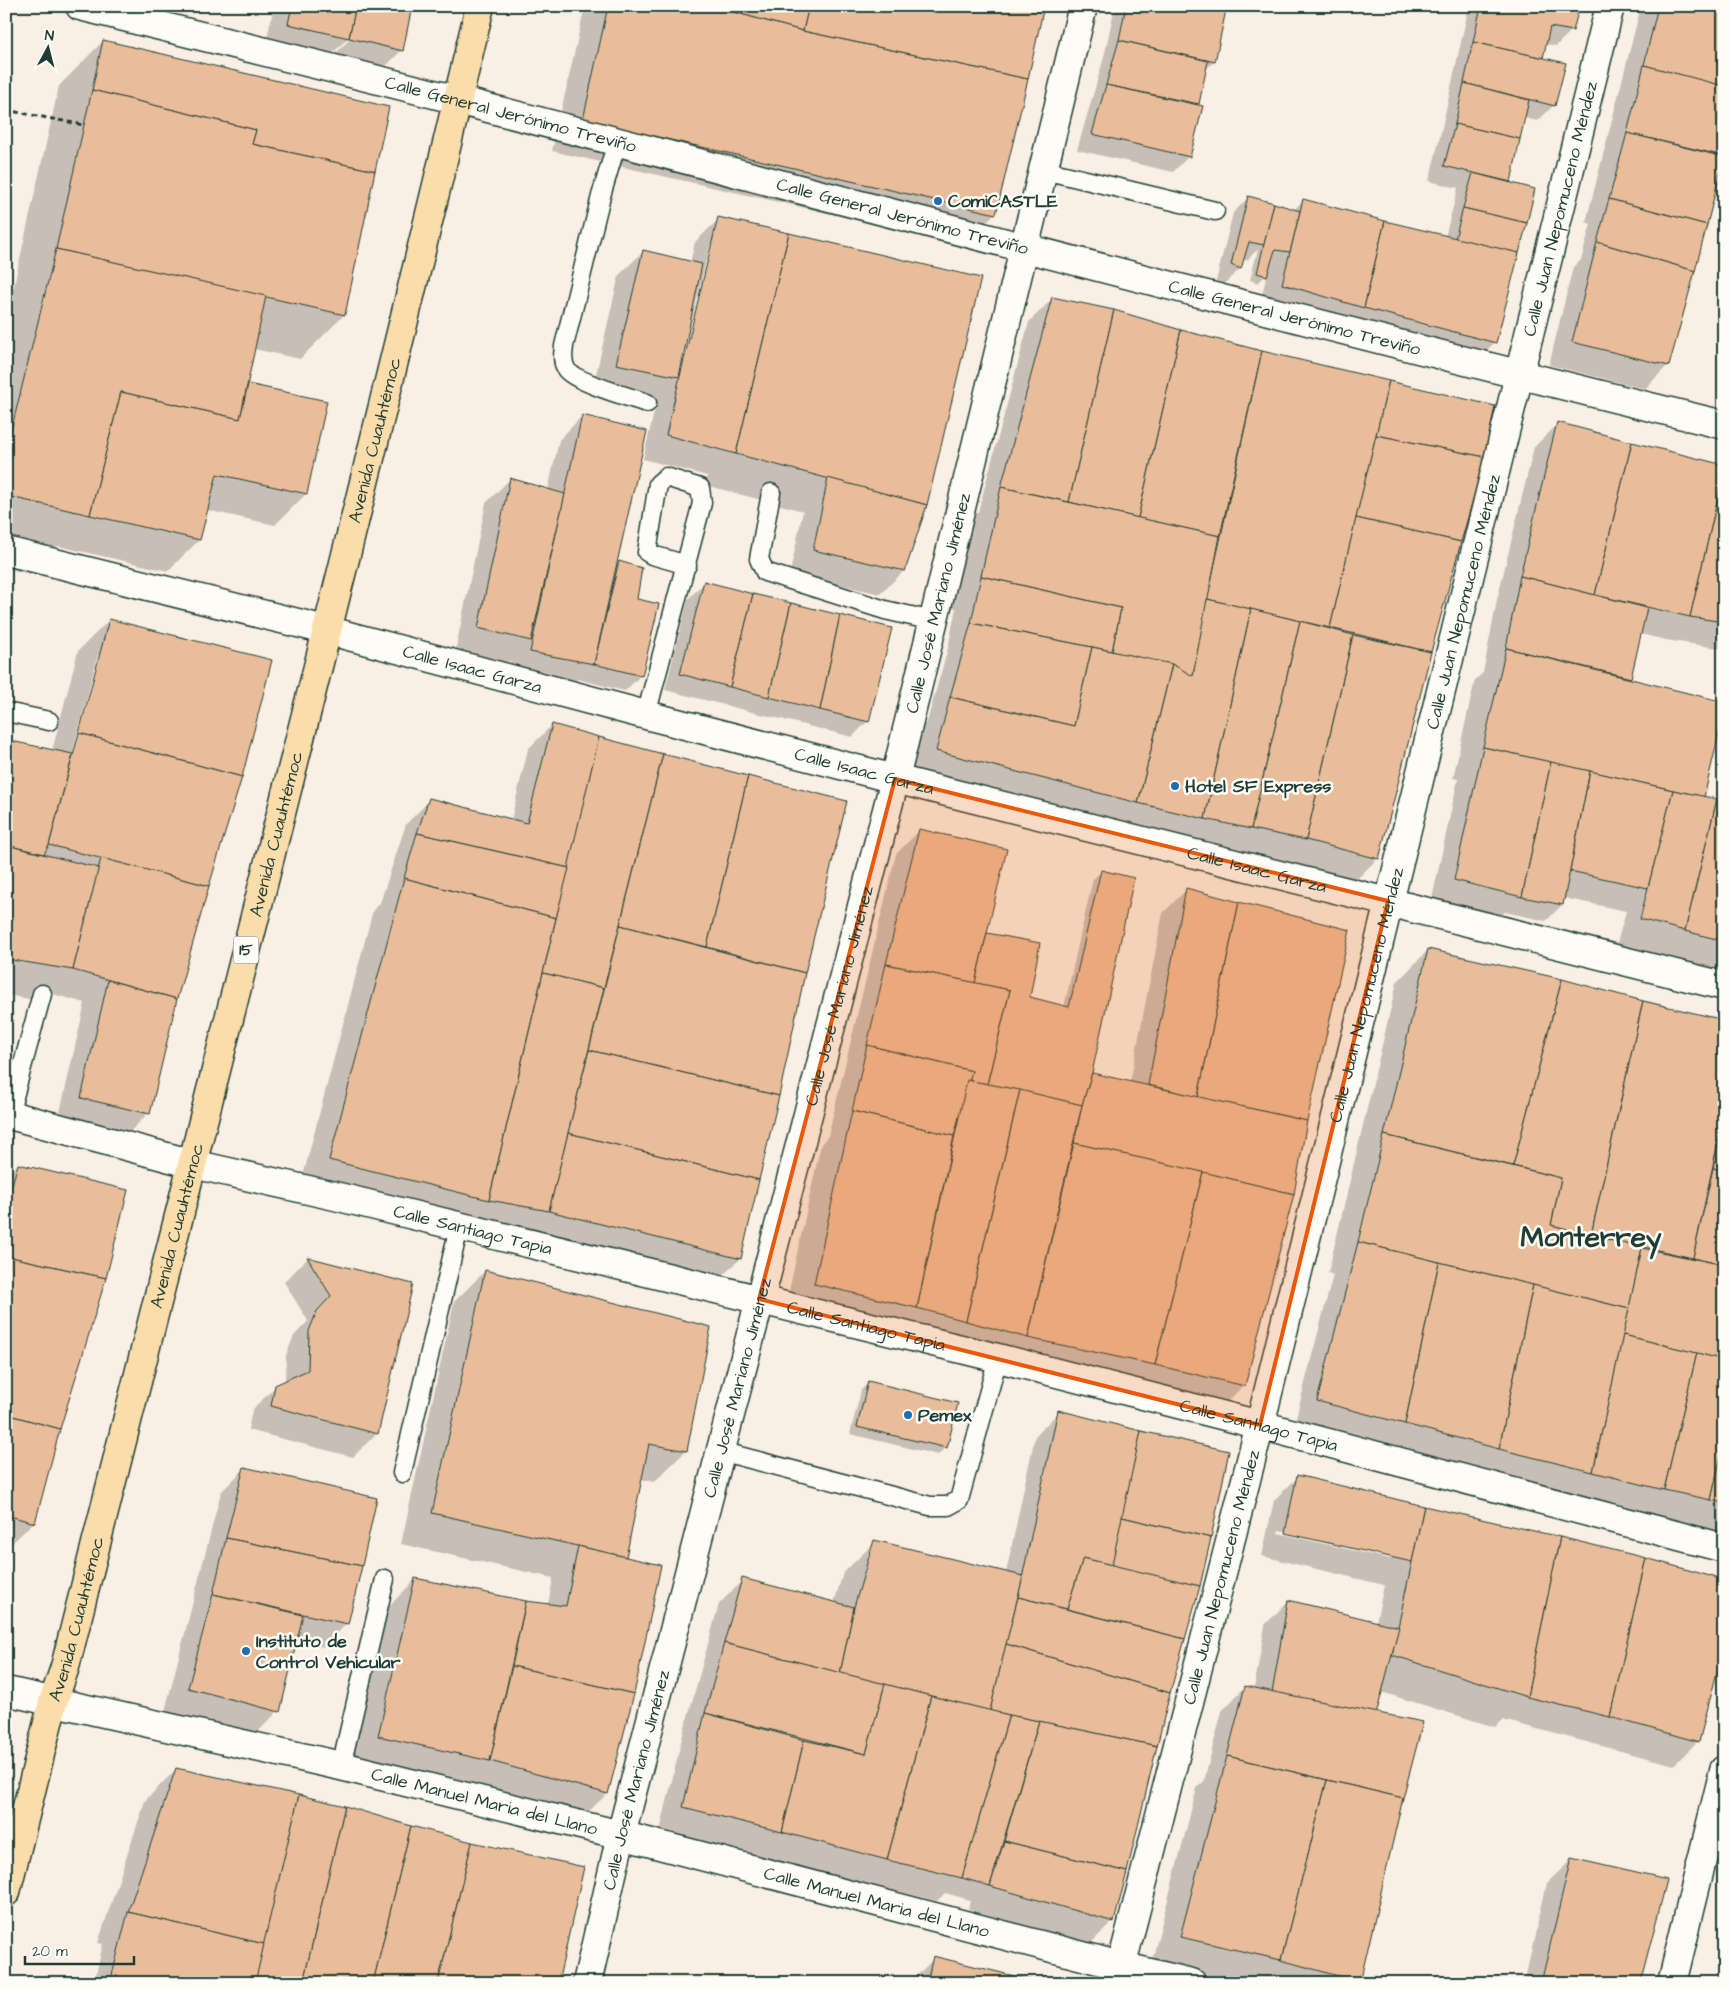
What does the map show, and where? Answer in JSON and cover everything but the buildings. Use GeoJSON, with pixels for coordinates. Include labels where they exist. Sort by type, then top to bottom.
{"type":"FeatureCollection","features":[{"type":"Feature","properties":{"kind":"highway","name":"Avenida Cuauhtémoc"},"geometry":{"type":"LineString","coordinates":[[6,1892],[53,1702],[68,1657],[193,1164],[480,6]]}},
{"type":"Feature","properties":{"kind":"street","name":"Calle General Jerónimo Treviño"},"geometry":{"type":"LineString","coordinates":[[80,6],[458,100],[1024,249],[1519,375],[1724,424]]}},
{"type":"Feature","properties":{"kind":"street","name":"Calle José Mariano Jiménez"},"geometry":{"type":"LineString","coordinates":[[587,1983],[621,1835],[895,779],[1083,6]]}},
{"type":"Feature","properties":{"kind":"street","name":"Calle Juan Nepomuceno Méndez"},"geometry":{"type":"LineString","coordinates":[[1120,1974],[1260,1425],[1610,6]]}},
{"type":"Feature","properties":{"kind":"street","name":"Calle Isaac Garza"},"geometry":{"type":"LineString","coordinates":[[6,552],[326,630],[895,779],[1724,986]]}},
{"type":"Feature","properties":{"kind":"street","name":"Calle Santiago Tapia"},"geometry":{"type":"LineString","coordinates":[[8,1115],[193,1164],[459,1226],[998,1358],[1260,1425],[1724,1548]]}},
{"type":"Feature","properties":{"kind":"street","name":"Calle Manuel Maria del Llano"},"geometry":{"type":"LineString","coordinates":[[6,1690],[341,1766],[621,1835],[1120,1974],[1192,1983]]}},
{"type":"Feature","properties":{"kind":"street"},"geometry":{"type":"LineString","coordinates":[[1672,1983],[1724,1770]]}},
{"type":"Feature","properties":{"kind":"lane"},"geometry":{"type":"LineString","coordinates":[[617,142],[600,196],[564,346],[563,360],[567,371],[579,379],[648,403]]}},
{"type":"Feature","properties":{"kind":"lane"},"geometry":{"type":"LineString","coordinates":[[1044,170],[1215,211]]}},
{"type":"Feature","properties":{"kind":"lane"},"geometry":{"type":"LineString","coordinates":[[646,715],[687,565],[702,503],[700,488],[666,477],[658,484],[648,552],[652,555],[687,565]]}},
{"type":"Feature","properties":{"kind":"lane"},"geometry":{"type":"LineString","coordinates":[[771,493],[759,559],[765,572],[885,610],[933,621]]}},
{"type":"Feature","properties":{"kind":"lane"},"geometry":{"type":"LineString","coordinates":[[6,712],[49,721]]}},
{"type":"Feature","properties":{"kind":"lane"},"geometry":{"type":"LineString","coordinates":[[8,1115],[42,994]]}},
{"type":"Feature","properties":{"kind":"lane"},"geometry":{"type":"LineString","coordinates":[[402,1473],[459,1226]]}},
{"type":"Feature","properties":{"kind":"lane"},"geometry":{"type":"LineString","coordinates":[[720,1451],[930,1506],[948,1506],[959,1500],[998,1358]]}},
{"type":"Feature","properties":{"kind":"lane"},"geometry":{"type":"LineString","coordinates":[[341,1766],[386,1578]]}},
{"type":"Feature","properties":{"kind":"path"},"geometry":{"type":"LineString","coordinates":[[6,110],[84,126]]}},
{"type":"Feature","properties":{"kind":"highlighted area"},"geometry":{"type":"Polygon","coordinates":[[[895,779],[1388,901],[1260,1425],[759,1299],[895,779]]]}},
{"type":"Feature","properties":{"kind":"place","name":"ComiCASTLE"},"geometry":{"type":"Point","coordinates":[938,201]}},
{"type":"Feature","properties":{"kind":"place","name":"Hotel SF Express"},"geometry":{"type":"Point","coordinates":[1175,786]}},
{"type":"Feature","properties":{"kind":"place","name":"Pemex"},"geometry":{"type":"Point","coordinates":[908,1415]}},
{"type":"Feature","properties":{"kind":"place","name":"Instituto de Control Vehicular"},"geometry":{"type":"Point","coordinates":[246,1651]}},
{"type":"Feature","properties":{"kind":"district","name":"Monterrey"},"geometry":{"type":"Point","coordinates":[1591,1237]}}]}
